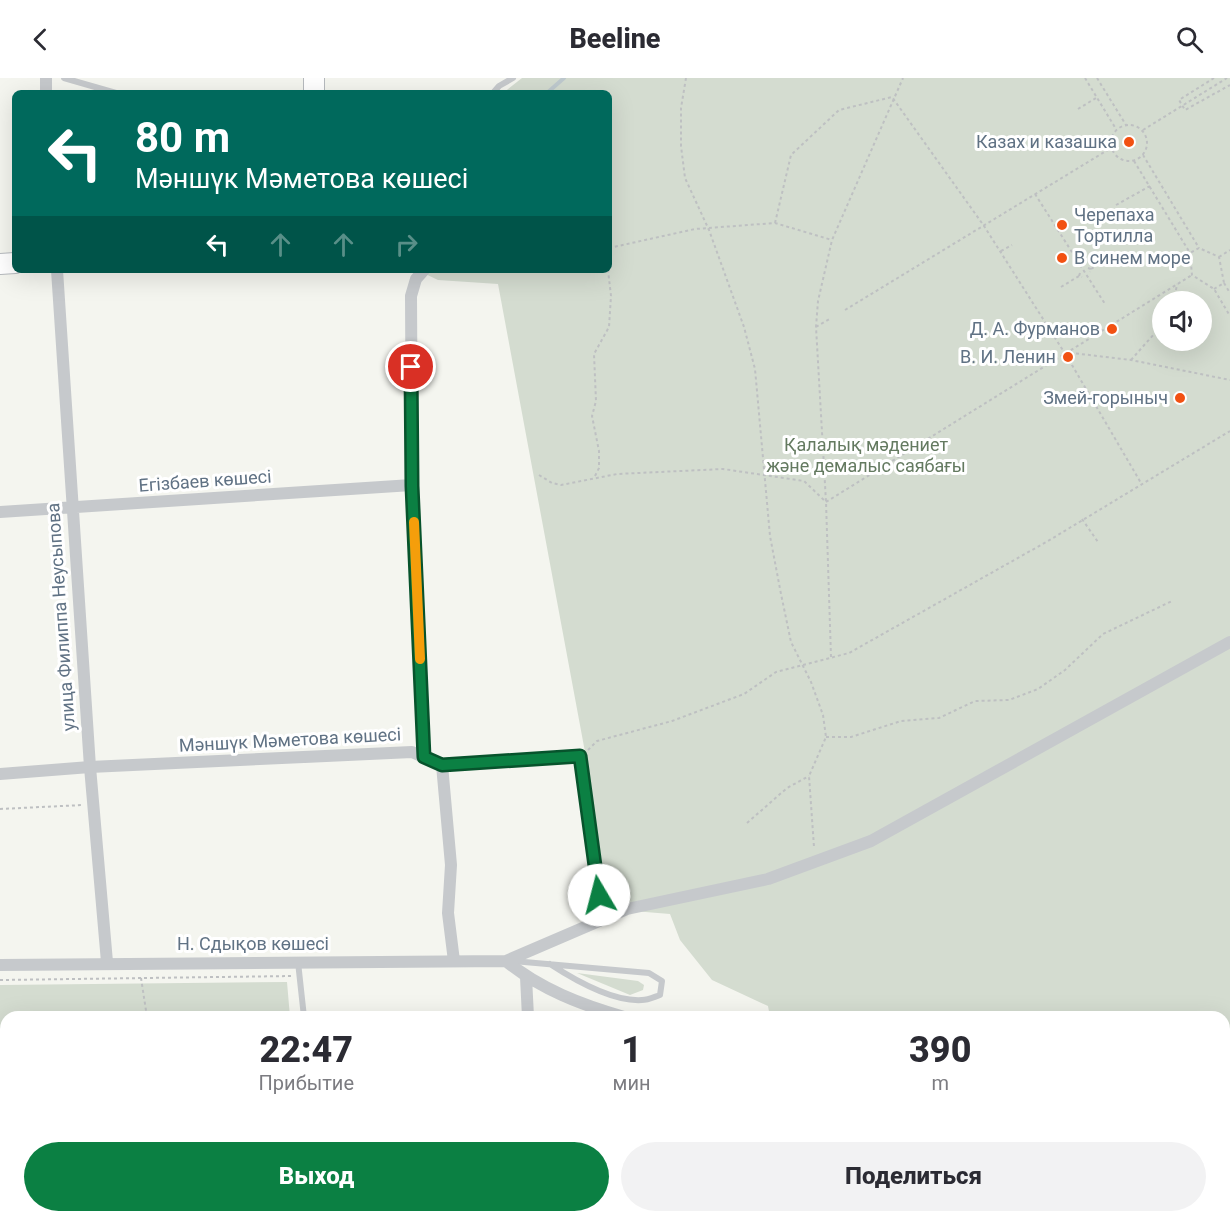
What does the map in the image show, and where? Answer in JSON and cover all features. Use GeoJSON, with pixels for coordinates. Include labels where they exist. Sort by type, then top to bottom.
{"type":"FeatureCollection","features":[{"type":"Feature","properties":{"kind":"street","name":"улица Филиппа Неусыпова"},"geometry":{"type":"LineString","coordinates":[[57,273],[90,767],[107,962]]}},
{"type":"Feature","properties":{"kind":"street"},"geometry":{"type":"LineString","coordinates":[[422,273],[411,296],[412,486],[424,757]]}},
{"type":"Feature","properties":{"kind":"street","name":"Егізбаев көшесі"},"geometry":{"type":"LineString","coordinates":[[0,512],[412,486]]}},
{"type":"Feature","properties":{"kind":"street"},"geometry":{"type":"LineString","coordinates":[[602,1011],[526,977],[506,961],[627,909],[768,879],[871,841],[1230,642]]}},
{"type":"Feature","properties":{"kind":"street","name":"Мәншүк Мәметова көшесі"},"geometry":{"type":"LineString","coordinates":[[0,774],[90,767],[412,752],[442,765],[580,756]]}},
{"type":"Feature","properties":{"kind":"street"},"geometry":{"type":"LineString","coordinates":[[580,756],[603,918]]}},
{"type":"Feature","properties":{"kind":"street"},"geometry":{"type":"LineString","coordinates":[[442,765],[451,865],[448,913],[454,961]]}},
{"type":"Feature","properties":{"kind":"street","name":"Н. Сдықов көшесі"},"geometry":{"type":"LineString","coordinates":[[0,965],[107,962],[506,961]]}},
{"type":"Feature","properties":{"kind":"street"},"geometry":{"type":"LineString","coordinates":[[526,977],[528,1011]]}},
{"type":"Feature","properties":{"kind":"lane"},"geometry":{"type":"LineString","coordinates":[[64,78],[106,90]]}},
{"type":"Feature","properties":{"kind":"lane"},"geometry":{"type":"LineString","coordinates":[[496,90],[513,78]]}},
{"type":"Feature","properties":{"kind":"lane"},"geometry":{"type":"LineString","coordinates":[[506,961],[550,964],[649,973],[662,981],[660,995],[641,1000],[610,994],[574,980],[550,964]]}},
{"type":"Feature","properties":{"kind":"lane"},"geometry":{"type":"LineString","coordinates":[[298,962],[303,1011]]}},
{"type":"Feature","properties":{"kind":"path"},"geometry":{"type":"LineString","coordinates":[[686,78],[681,108],[681,146],[685,178],[709,230],[755,369],[770,536],[781,594],[791,642],[803,664],[823,715],[826,737],[808,776],[814,847]]}},
{"type":"Feature","properties":{"kind":"path"},"geometry":{"type":"LineString","coordinates":[[831,657],[826,502],[816,327],[818,301],[832,240],[892,97],[903,78]]}},
{"type":"Feature","properties":{"kind":"path"},"geometry":{"type":"LineString","coordinates":[[1085,78],[1116,130]]}},
{"type":"Feature","properties":{"kind":"path"},"geometry":{"type":"LineString","coordinates":[[1097,78],[1126,124],[1143,130],[1148,143],[1143,155],[1134,161],[1120,159],[1111,148],[1112,135],[1126,124]]}},
{"type":"Feature","properties":{"kind":"path"},"geometry":{"type":"LineString","coordinates":[[1214,78],[1179,100],[1185,110],[1230,85]]}},
{"type":"Feature","properties":{"kind":"path"},"geometry":{"type":"LineString","coordinates":[[1143,130],[1227,78]]}},
{"type":"Feature","properties":{"kind":"path"},"geometry":{"type":"LineString","coordinates":[[775,223],[791,155],[839,110],[892,97]]}},
{"type":"Feature","properties":{"kind":"path"},"geometry":{"type":"LineString","coordinates":[[892,97],[984,226],[1064,352],[1131,360],[1230,380]]}},
{"type":"Feature","properties":{"kind":"path"},"geometry":{"type":"LineString","coordinates":[[1078,110],[1097,98]]}},
{"type":"Feature","properties":{"kind":"path"},"geometry":{"type":"LineString","coordinates":[[845,310],[1111,148]]}},
{"type":"Feature","properties":{"kind":"path"},"geometry":{"type":"LineString","coordinates":[[1143,155],[1199,248],[1219,257]]}},
{"type":"Feature","properties":{"kind":"path"},"geometry":{"type":"LineString","coordinates":[[1134,161],[1190,252],[1192,275]]}},
{"type":"Feature","properties":{"kind":"path"},"geometry":{"type":"LineString","coordinates":[[1116,205],[1150,186]]}},
{"type":"Feature","properties":{"kind":"path"},"geometry":{"type":"LineString","coordinates":[[1035,194],[1105,304]]}},
{"type":"Feature","properties":{"kind":"path"},"geometry":{"type":"LineString","coordinates":[[612,247],[695,230],[775,223],[832,240]]}},
{"type":"Feature","properties":{"kind":"path"},"geometry":{"type":"LineString","coordinates":[[1000,252],[1011,245]]}},
{"type":"Feature","properties":{"kind":"path"},"geometry":{"type":"LineString","coordinates":[[1190,252],[1199,248]]}},
{"type":"Feature","properties":{"kind":"path"},"geometry":{"type":"LineString","coordinates":[[1219,257],[1230,250]]}},
{"type":"Feature","properties":{"kind":"path"},"geometry":{"type":"LineString","coordinates":[[1090,270],[1112,256]]}},
{"type":"Feature","properties":{"kind":"path"},"geometry":{"type":"LineString","coordinates":[[1219,257],[1224,283],[1230,293]]}},
{"type":"Feature","properties":{"kind":"path"},"geometry":{"type":"LineString","coordinates":[[594,478],[599,468],[599,451],[592,416],[596,401],[594,354],[609,327],[611,296],[609,273]]}},
{"type":"Feature","properties":{"kind":"path"},"geometry":{"type":"LineString","coordinates":[[1061,287],[1080,275]]}},
{"type":"Feature","properties":{"kind":"path"},"geometry":{"type":"LineString","coordinates":[[826,502],[1064,352],[1192,275]]}},
{"type":"Feature","properties":{"kind":"path"},"geometry":{"type":"LineString","coordinates":[[1192,275],[1214,289],[1230,316]]}},
{"type":"Feature","properties":{"kind":"path"},"geometry":{"type":"LineString","coordinates":[[1214,289],[1224,283]]}},
{"type":"Feature","properties":{"kind":"path"},"geometry":{"type":"LineString","coordinates":[[1176,291],[1177,284]]}},
{"type":"Feature","properties":{"kind":"path"},"geometry":{"type":"LineString","coordinates":[[816,327],[831,318]]}},
{"type":"Feature","properties":{"kind":"path"},"geometry":{"type":"LineString","coordinates":[[1131,360],[1152,336]]}},
{"type":"Feature","properties":{"kind":"path"},"geometry":{"type":"LineString","coordinates":[[1070,353],[1072,365],[1141,483]]}},
{"type":"Feature","properties":{"kind":"path"},"geometry":{"type":"LineString","coordinates":[[580,756],[597,741],[683,717],[696,710],[744,694],[776,672],[849,653],[869,643],[1230,431]]}},
{"type":"Feature","properties":{"kind":"path"},"geometry":{"type":"LineString","coordinates":[[539,475],[552,483],[561,485],[594,478],[698,470],[764,474],[804,481],[826,502]]}},
{"type":"Feature","properties":{"kind":"path"},"geometry":{"type":"LineString","coordinates":[[1082,519],[1098,542]]}},
{"type":"Feature","properties":{"kind":"path"},"geometry":{"type":"LineString","coordinates":[[826,737],[851,737],[901,721],[939,718],[975,701],[1009,700],[1038,689],[1065,670],[1102,634],[1172,601]]}},
{"type":"Feature","properties":{"kind":"path"},"geometry":{"type":"LineString","coordinates":[[747,823],[787,788],[808,776]]}},
{"type":"Feature","properties":{"kind":"path"},"geometry":{"type":"LineString","coordinates":[[0,809],[94,804]]}},
{"type":"Feature","properties":{"kind":"path"},"geometry":{"type":"LineString","coordinates":[[0,981],[300,976]]}},
{"type":"Feature","properties":{"kind":"path"},"geometry":{"type":"LineString","coordinates":[[141,978],[146,1011]]}},
{"type":"Feature","properties":{"kind":"green space","name":"Қалалық мәдениет және демалыс саябағы"},"geometry":{"type":"Polygon","coordinates":[[[522,78],[1230,78],[1230,1011],[769,1011],[768,1006],[712,980],[680,940],[670,914],[609,909],[585,752],[498,284],[438,280],[423,273],[612,273],[612,90],[507,90],[522,78]]]}},
{"type":"Feature","properties":{"kind":"green space"},"geometry":{"type":"Polygon","coordinates":[[[577,973],[638,981],[644,985],[643,990],[630,995],[577,973]]]}},
{"type":"Feature","properties":{"kind":"green space"},"geometry":{"type":"Polygon","coordinates":[[[287,982],[289,1011],[0,1011],[0,985],[287,982]]]}},
{"type":"Feature","properties":{"kind":"waterway"},"geometry":{"type":"LineString","coordinates":[[550,90],[564,78]]}},
{"type":"Feature","properties":{"kind":"slow traffic"},"geometry":{"type":"LineString","coordinates":[[414,522],[420,659]]}},
{"type":"Feature","properties":{"kind":"place","name":"Казах и казашка"},"geometry":{"type":"Point","coordinates":[1129,142]}},
{"type":"Feature","properties":{"kind":"place","name":"Черепаха Тортилла"},"geometry":{"type":"Point","coordinates":[1062,225]}},
{"type":"Feature","properties":{"kind":"place","name":"В синем море"},"geometry":{"type":"Point","coordinates":[1062,258]}},
{"type":"Feature","properties":{"kind":"place","name":"Д. А. Фурманов"},"geometry":{"type":"Point","coordinates":[1112,329]}},
{"type":"Feature","properties":{"kind":"place","name":"В. И. Ленин"},"geometry":{"type":"Point","coordinates":[1068,357]}},
{"type":"Feature","properties":{"kind":"place","name":"Змей-горыныч"},"geometry":{"type":"Point","coordinates":[1180,398]}},
{"type":"Feature","properties":{"kind":"route"},"geometry":{"type":"LineString","coordinates":[[411,367],[412,486],[424,757],[442,765],[580,756],[599,895]]}}]}
